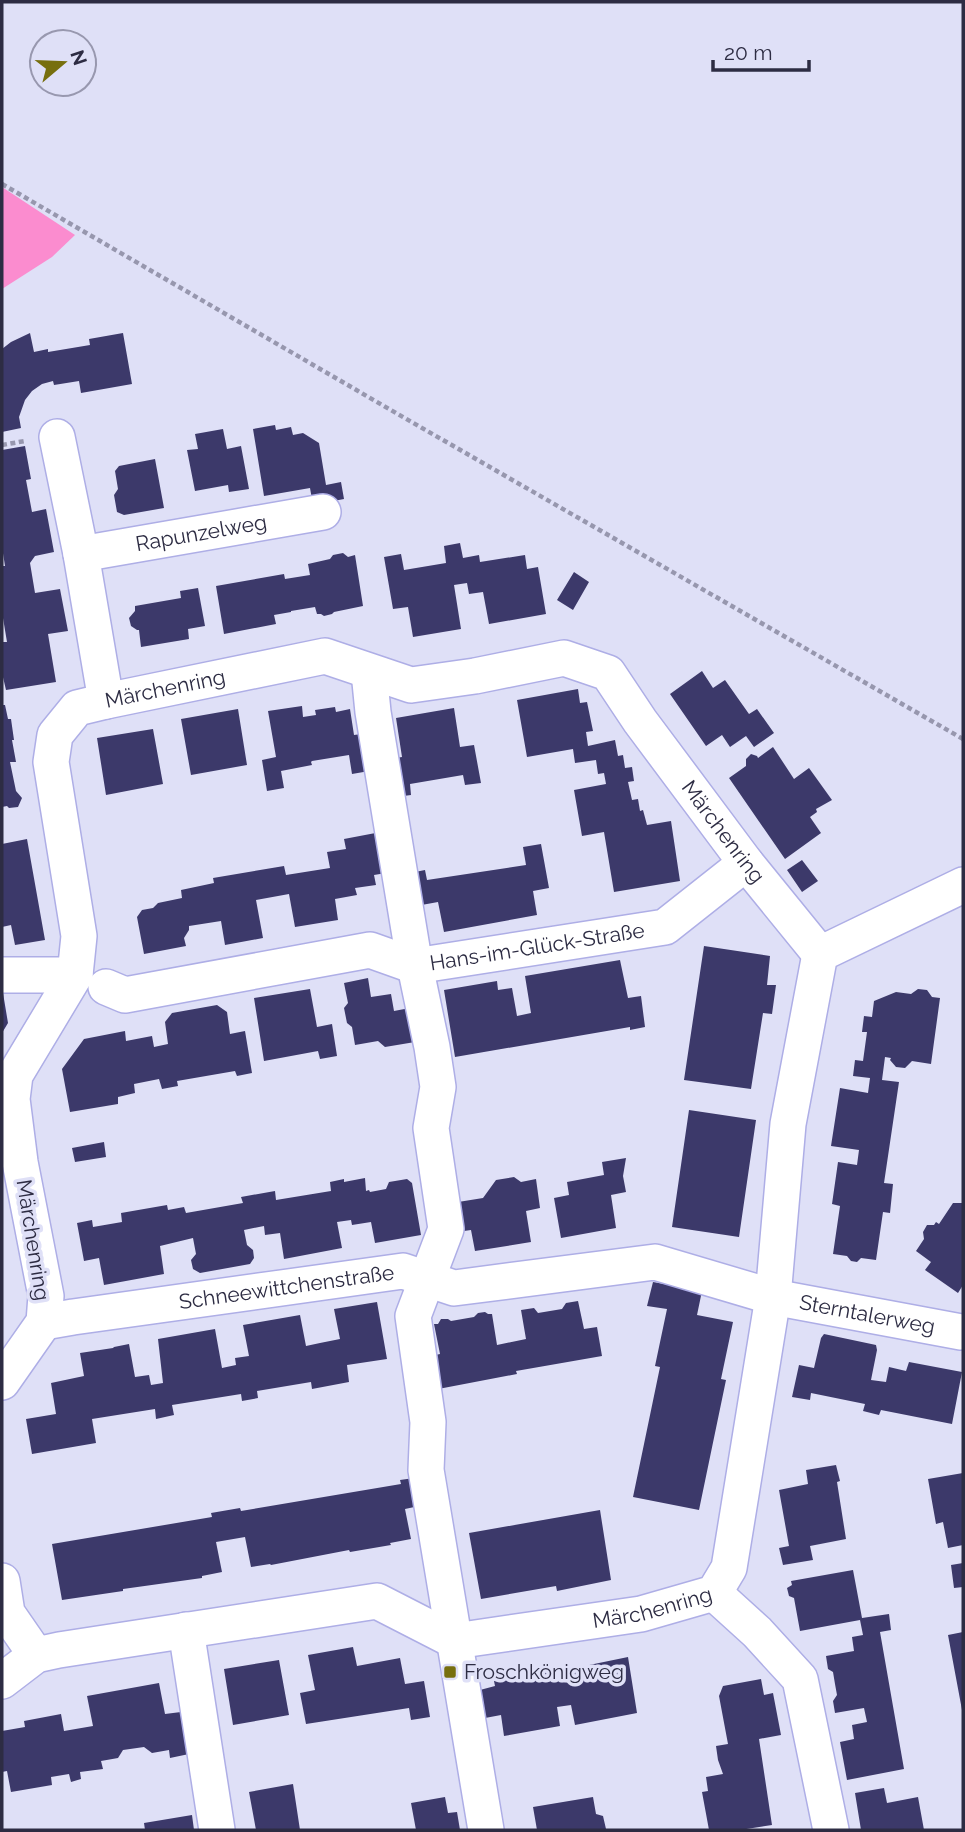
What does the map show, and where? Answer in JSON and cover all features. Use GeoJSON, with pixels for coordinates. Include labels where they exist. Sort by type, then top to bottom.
{"type":"FeatureCollection","features":[{"type":"Feature","properties":{"kind":"street"},"geometry":{"type":"LineString","coordinates":[[57,437],[81,554],[106,701]]}},
{"type":"Feature","properties":{"kind":"street","name":"Rapunzelweg"},"geometry":{"type":"LineString","coordinates":[[81,554],[323,512]]}},
{"type":"Feature","properties":{"kind":"street","name":"Märchenring"},"geometry":{"type":"LineString","coordinates":[[2,1382],[44,1322],[46,1296],[11,1163],[15,1075],[91,981],[79,936],[51,762],[55,735],[77,708],[324,656],[411,685],[475,676],[564,658],[608,673],[640,721],[746,863],[820,954],[788,1124],[773,1297],[729,1569],[714,1593],[641,1614],[454,1641]]}},
{"type":"Feature","properties":{"kind":"street"},"geometry":{"type":"LineString","coordinates":[[369,672],[373,712],[415,965],[438,1087],[431,1128],[446,1229],[413,1316],[428,1422],[426,1470],[486,1830]]}},
{"type":"Feature","properties":{"kind":"street","name":"Hans-im-Glück-Straße"},"geometry":{"type":"LineString","coordinates":[[2,975],[91,981],[125,995],[370,950],[415,965],[665,926],[746,863]]}},
{"type":"Feature","properties":{"kind":"street"},"geometry":{"type":"LineString","coordinates":[[820,954],[963,884]]}},
{"type":"Feature","properties":{"kind":"street","name":"Schneewittchenstraße"},"geometry":{"type":"LineString","coordinates":[[44,1322],[403,1271],[454,1288],[655,1262],[773,1297]]}},
{"type":"Feature","properties":{"kind":"street","name":"Sterntalerweg"},"geometry":{"type":"LineString","coordinates":[[773,1297],[963,1332]]}},
{"type":"Feature","properties":{"kind":"street"},"geometry":{"type":"LineString","coordinates":[[2,1581],[7,1613],[36,1655]]}},
{"type":"Feature","properties":{"kind":"street"},"geometry":{"type":"LineString","coordinates":[[714,1593],[757,1632],[800,1679],[831,1830]]}},
{"type":"Feature","properties":{"kind":"street"},"geometry":{"type":"LineString","coordinates":[[2,1681],[36,1655],[377,1601],[454,1641]]}},
{"type":"Feature","properties":{"kind":"street"},"geometry":{"type":"LineString","coordinates":[[186,1630],[217,1830]]}},
{"type":"Feature","properties":{"kind":"path"},"geometry":{"type":"LineString","coordinates":[[2,184],[963,739]]}},
{"type":"Feature","properties":{"kind":"shaded area"},"geometry":{"type":"Polygon","coordinates":[[[2,187],[75,235],[52,257],[2,289],[2,187]]]}},
{"type":"Feature","properties":{"kind":"building"},"geometry":{"type":"Polygon","coordinates":[[[30,333],[34,352],[48,349],[48,352],[90,345],[89,339],[123,333],[132,384],[81,393],[79,381],[54,385],[53,381],[42,384],[25,400],[19,417],[21,428],[2,432],[2,349],[30,333]]]}},
{"type":"Feature","properties":{"kind":"building"},"geometry":{"type":"Polygon","coordinates":[[[275,425],[276,430],[291,427],[293,435],[303,433],[319,443],[326,485],[341,482],[344,499],[313,505],[310,488],[264,496],[253,429],[275,425]]]}},
{"type":"Feature","properties":{"kind":"building"},"geometry":{"type":"Polygon","coordinates":[[[223,429],[227,449],[241,446],[249,489],[229,492],[228,485],[195,491],[187,450],[198,449],[195,434],[223,429]]]}},
{"type":"Feature","properties":{"kind":"building"},"geometry":{"type":"Polygon","coordinates":[[[25,446],[31,479],[26,480],[32,512],[46,509],[54,552],[35,556],[30,563],[35,593],[60,589],[68,631],[48,634],[56,682],[6,690],[2,673],[2,642],[7,642],[2,612],[2,566],[5,566],[2,547],[2,450],[25,446]]]}},
{"type":"Feature","properties":{"kind":"building"},"geometry":{"type":"Polygon","coordinates":[[[155,459],[164,508],[124,515],[117,512],[114,495],[118,489],[115,471],[119,466],[155,459]]]}},
{"type":"Feature","properties":{"kind":"building"},"geometry":{"type":"Polygon","coordinates":[[[460,543],[463,558],[479,555],[480,562],[525,555],[527,569],[538,567],[546,614],[489,624],[483,592],[469,594],[467,583],[454,585],[461,629],[413,637],[408,607],[393,609],[384,557],[401,554],[404,570],[446,563],[444,546],[460,543]]]}},
{"type":"Feature","properties":{"kind":"building"},"geometry":{"type":"Polygon","coordinates":[[[343,553],[348,557],[355,555],[363,606],[324,616],[317,614],[315,607],[291,611],[274,615],[276,624],[224,634],[216,586],[284,574],[285,579],[310,575],[308,564],[343,553]]]}},
{"type":"Feature","properties":{"kind":"building"},"geometry":{"type":"Polygon","coordinates":[[[574,572],[589,582],[573,610],[557,600],[574,572]]]}},
{"type":"Feature","properties":{"kind":"building"},"geometry":{"type":"Polygon","coordinates":[[[198,588],[205,626],[188,629],[189,639],[141,647],[139,630],[131,626],[129,618],[135,611],[135,606],[181,598],[180,591],[198,588]]]}},
{"type":"Feature","properties":{"kind":"building"},"geometry":{"type":"Polygon","coordinates":[[[702,671],[713,688],[725,680],[749,714],[757,709],[774,733],[754,747],[746,736],[730,747],[722,735],[706,746],[670,694],[702,671]]]}},
{"type":"Feature","properties":{"kind":"building"},"geometry":{"type":"Polygon","coordinates":[[[578,689],[580,703],[587,702],[593,731],[586,732],[588,746],[615,740],[618,756],[623,755],[625,768],[632,767],[634,781],[628,782],[632,800],[638,799],[647,825],[671,821],[680,881],[614,892],[604,832],[582,836],[574,790],[606,784],[604,773],[598,774],[596,760],[575,763],[573,749],[527,757],[517,700],[578,689]]]}},
{"type":"Feature","properties":{"kind":"building"},"geometry":{"type":"Polygon","coordinates":[[[2,705],[5,705],[8,719],[11,719],[16,762],[10,762],[16,791],[22,798],[18,807],[2,807],[2,705]]]}},
{"type":"Feature","properties":{"kind":"building"},"geometry":{"type":"Polygon","coordinates":[[[302,706],[303,717],[316,715],[315,710],[335,707],[336,712],[350,709],[354,735],[369,733],[375,770],[352,774],[349,755],[312,761],[312,765],[281,771],[284,788],[267,791],[262,760],[276,757],[268,711],[302,706]]]}},
{"type":"Feature","properties":{"kind":"building"},"geometry":{"type":"Polygon","coordinates":[[[454,708],[460,747],[474,745],[481,783],[465,785],[463,775],[410,784],[411,795],[396,797],[389,759],[402,757],[396,718],[454,708]]]}},
{"type":"Feature","properties":{"kind":"building"},"geometry":{"type":"Polygon","coordinates":[[[238,709],[247,765],[191,775],[181,719],[238,709]]]}},
{"type":"Feature","properties":{"kind":"building"},"geometry":{"type":"Polygon","coordinates":[[[153,729],[163,784],[106,795],[97,738],[153,729]]]}},
{"type":"Feature","properties":{"kind":"building"},"geometry":{"type":"Polygon","coordinates":[[[773,747],[794,779],[809,768],[832,800],[816,809],[817,812],[810,817],[821,833],[785,859],[729,778],[746,766],[746,759],[751,754],[758,758],[773,747]]]}},
{"type":"Feature","properties":{"kind":"building"},"geometry":{"type":"Polygon","coordinates":[[[386,831],[392,872],[374,875],[376,885],[355,888],[357,895],[335,899],[338,920],[295,927],[289,894],[256,900],[263,938],[225,945],[221,921],[189,926],[184,938],[186,946],[144,954],[137,917],[142,910],[153,908],[158,903],[182,898],[181,890],[214,883],[213,878],[284,866],[286,875],[330,868],[327,852],[346,849],[344,839],[386,831]]]}},
{"type":"Feature","properties":{"kind":"building"},"geometry":{"type":"Polygon","coordinates":[[[27,839],[45,940],[15,945],[11,925],[2,927],[2,844],[27,839]]]}},
{"type":"Feature","properties":{"kind":"building"},"geometry":{"type":"Polygon","coordinates":[[[541,844],[549,888],[533,891],[537,915],[444,932],[438,902],[416,906],[410,873],[425,870],[427,880],[526,865],[523,847],[541,844]]]}},
{"type":"Feature","properties":{"kind":"building"},"geometry":{"type":"Polygon","coordinates":[[[802,860],[818,881],[802,892],[787,870],[802,860]]]}},
{"type":"Feature","properties":{"kind":"building"},"geometry":{"type":"Polygon","coordinates":[[[704,946],[770,956],[767,985],[776,985],[772,1014],[763,1013],[751,1089],[684,1080],[704,946]]]}},
{"type":"Feature","properties":{"kind":"building"},"geometry":{"type":"Polygon","coordinates":[[[620,960],[628,998],[641,996],[645,1027],[630,1030],[630,1027],[455,1057],[444,990],[497,981],[498,990],[512,988],[517,1016],[531,1013],[525,976],[620,960]]]}},
{"type":"Feature","properties":{"kind":"building"},"geometry":{"type":"Polygon","coordinates":[[[368,978],[371,997],[391,994],[394,1011],[415,1007],[421,1041],[385,1047],[378,1041],[355,1045],[352,1027],[347,1023],[344,1008],[348,1003],[344,983],[368,978]]]}},
{"type":"Feature","properties":{"kind":"building"},"geometry":{"type":"Polygon","coordinates":[[[310,989],[317,1027],[332,1024],[337,1056],[320,1059],[318,1051],[264,1061],[254,998],[310,989]]]}},
{"type":"Feature","properties":{"kind":"building"},"geometry":{"type":"Polygon","coordinates":[[[918,989],[927,990],[932,997],[940,998],[931,1064],[912,1061],[905,1068],[896,1067],[891,1058],[885,1057],[882,1080],[899,1082],[884,1183],[893,1184],[890,1213],[883,1212],[876,1260],[861,1258],[857,1262],[851,1261],[847,1256],[833,1254],[840,1206],[832,1204],[838,1162],[857,1165],[859,1150],[831,1146],[840,1088],[868,1093],[870,1078],[853,1076],[855,1060],[863,1061],[867,1032],[862,1032],[864,1016],[872,1017],[874,1001],[896,992],[911,994],[918,989]]]}},
{"type":"Feature","properties":{"kind":"building"},"geometry":{"type":"Polygon","coordinates":[[[2,993],[8,1023],[2,1033],[2,993]]]}},
{"type":"Feature","properties":{"kind":"building"},"geometry":{"type":"Polygon","coordinates":[[[217,1005],[227,1012],[230,1034],[245,1031],[252,1073],[237,1076],[235,1071],[177,1081],[178,1086],[162,1089],[159,1079],[134,1084],[135,1093],[118,1097],[118,1104],[70,1112],[62,1069],[84,1039],[125,1031],[126,1041],[152,1036],[154,1047],[168,1044],[165,1022],[172,1013],[217,1005]]]}},
{"type":"Feature","properties":{"kind":"building"},"geometry":{"type":"Polygon","coordinates":[[[689,1110],[756,1120],[739,1237],[672,1227],[689,1110]]]}},
{"type":"Feature","properties":{"kind":"building"},"geometry":{"type":"Polygon","coordinates":[[[104,1142],[106,1157],[75,1162],[72,1148],[104,1142]]]}},
{"type":"Feature","properties":{"kind":"building"},"geometry":{"type":"Polygon","coordinates":[[[626,1158],[623,1176],[626,1192],[611,1195],[616,1228],[561,1238],[554,1198],[569,1195],[567,1182],[604,1175],[602,1162],[626,1158]]]}},
{"type":"Feature","properties":{"kind":"building"},"geometry":{"type":"Polygon","coordinates":[[[514,1177],[521,1182],[536,1179],[540,1208],[526,1211],[531,1242],[475,1251],[471,1230],[457,1232],[452,1203],[483,1198],[496,1180],[514,1177]]]}},
{"type":"Feature","properties":{"kind":"building"},"geometry":{"type":"Polygon","coordinates":[[[365,1178],[366,1191],[370,1192],[386,1189],[389,1182],[407,1179],[412,1183],[421,1235],[375,1243],[371,1222],[352,1225],[351,1220],[337,1222],[342,1248],[284,1259],[280,1233],[265,1235],[264,1226],[244,1230],[247,1245],[253,1250],[254,1258],[250,1264],[200,1273],[193,1269],[191,1260],[196,1254],[193,1238],[160,1246],[164,1274],[104,1285],[99,1258],[84,1261],[77,1223],[92,1220],[93,1227],[122,1222],[121,1213],[167,1205],[168,1210],[184,1207],[186,1213],[243,1203],[241,1197],[275,1191],[276,1200],[331,1191],[330,1182],[365,1178]]]}},
{"type":"Feature","properties":{"kind":"building"},"geometry":{"type":"Polygon","coordinates":[[[953,1203],[962,1203],[963,1207],[963,1285],[958,1293],[925,1270],[931,1262],[916,1251],[924,1239],[923,1232],[927,1225],[934,1225],[936,1222],[939,1224],[953,1203]]]}},
{"type":"Feature","properties":{"kind":"building"},"geometry":{"type":"Polygon","coordinates":[[[653,1282],[702,1291],[697,1315],[733,1322],[721,1379],[726,1380],[699,1510],[633,1497],[660,1367],[655,1366],[667,1309],[647,1306],[653,1282]]]}},
{"type":"Feature","properties":{"kind":"building"},"geometry":{"type":"Polygon","coordinates":[[[578,1301],[584,1329],[597,1327],[602,1356],[516,1371],[517,1374],[433,1390],[427,1357],[440,1354],[434,1324],[438,1324],[441,1319],[451,1321],[474,1317],[478,1313],[492,1314],[497,1345],[526,1339],[521,1310],[534,1308],[538,1313],[562,1309],[566,1303],[578,1301]]]}},
{"type":"Feature","properties":{"kind":"building"},"geometry":{"type":"Polygon","coordinates":[[[377,1302],[387,1359],[347,1365],[349,1382],[312,1389],[311,1382],[257,1391],[258,1398],[242,1401],[241,1394],[172,1405],[174,1415],[156,1419],[155,1409],[92,1419],[96,1443],[32,1454],[26,1419],[56,1414],[51,1383],[84,1376],[80,1353],[129,1344],[135,1377],[149,1375],[151,1385],[163,1383],[158,1339],[215,1329],[222,1368],[236,1365],[235,1358],[249,1356],[243,1325],[300,1315],[306,1346],[340,1339],[334,1309],[377,1302]]]}},
{"type":"Feature","properties":{"kind":"building"},"geometry":{"type":"Polygon","coordinates":[[[824,1334],[876,1345],[871,1380],[886,1382],[889,1367],[906,1371],[909,1362],[962,1372],[952,1424],[881,1410],[879,1415],[863,1411],[865,1404],[811,1393],[810,1400],[792,1397],[799,1365],[814,1368],[824,1334]]]}},
{"type":"Feature","properties":{"kind":"building"},"geometry":{"type":"Polygon","coordinates":[[[836,1465],[846,1539],[810,1546],[813,1560],[783,1565],[779,1548],[789,1546],[779,1490],[808,1484],[806,1470],[836,1465]]]}},
{"type":"Feature","properties":{"kind":"building"},"geometry":{"type":"Polygon","coordinates":[[[963,1473],[963,1545],[948,1548],[943,1522],[936,1524],[928,1479],[963,1473]]]}},
{"type":"Feature","properties":{"kind":"building"},"geometry":{"type":"Polygon","coordinates":[[[414,1478],[419,1506],[405,1509],[411,1539],[390,1543],[391,1545],[251,1567],[245,1537],[216,1542],[222,1572],[202,1578],[62,1600],[52,1544],[212,1517],[211,1513],[240,1508],[241,1511],[401,1484],[400,1480],[414,1478]]]}},
{"type":"Feature","properties":{"kind":"building"},"geometry":{"type":"Polygon","coordinates":[[[600,1510],[611,1580],[557,1591],[556,1586],[481,1599],[469,1533],[600,1510]]]}},
{"type":"Feature","properties":{"kind":"building"},"geometry":{"type":"Polygon","coordinates":[[[963,1563],[963,1587],[954,1588],[951,1565],[963,1563]]]}},
{"type":"Feature","properties":{"kind":"building"},"geometry":{"type":"Polygon","coordinates":[[[853,1570],[862,1618],[889,1614],[891,1630],[880,1632],[904,1769],[847,1780],[840,1742],[854,1739],[852,1725],[867,1722],[864,1708],[835,1713],[833,1701],[837,1695],[833,1672],[828,1669],[826,1656],[854,1651],[852,1637],[863,1635],[860,1620],[800,1631],[794,1598],[789,1596],[787,1588],[792,1585],[791,1581],[853,1570]]]}},
{"type":"Feature","properties":{"kind":"building"},"geometry":{"type":"Polygon","coordinates":[[[963,1632],[963,1710],[962,1710],[948,1635],[963,1632]]]}},
{"type":"Feature","properties":{"kind":"building"},"geometry":{"type":"Polygon","coordinates":[[[353,1647],[357,1666],[400,1658],[405,1684],[424,1681],[430,1717],[411,1720],[409,1708],[306,1724],[300,1693],[315,1690],[308,1655],[353,1647]]]}},
{"type":"Feature","properties":{"kind":"building"},"geometry":{"type":"Polygon","coordinates":[[[628,1657],[637,1713],[575,1725],[571,1705],[557,1707],[560,1726],[504,1736],[501,1715],[485,1718],[480,1690],[495,1686],[494,1681],[551,1670],[552,1682],[567,1680],[565,1670],[628,1657]]]}},
{"type":"Feature","properties":{"kind":"building"},"geometry":{"type":"Polygon","coordinates":[[[279,1660],[289,1715],[233,1725],[224,1669],[279,1660]]]}},
{"type":"Feature","properties":{"kind":"building"},"geometry":{"type":"Polygon","coordinates":[[[761,1679],[764,1695],[773,1693],[781,1735],[759,1739],[772,1825],[740,1830],[709,1830],[702,1792],[708,1791],[706,1777],[723,1774],[716,1746],[728,1744],[719,1696],[723,1686],[761,1679]]]}},
{"type":"Feature","properties":{"kind":"building"},"geometry":{"type":"Polygon","coordinates":[[[159,1683],[165,1714],[181,1712],[189,1754],[170,1758],[169,1750],[152,1753],[144,1747],[123,1750],[118,1758],[101,1761],[103,1769],[80,1772],[81,1779],[71,1782],[69,1774],[51,1777],[52,1785],[11,1792],[7,1771],[2,1772],[2,1731],[25,1727],[24,1721],[61,1714],[64,1731],[93,1726],[87,1696],[159,1683]]]}},
{"type":"Feature","properties":{"kind":"building"},"geometry":{"type":"Polygon","coordinates":[[[293,1784],[300,1830],[256,1830],[249,1792],[293,1784]]]}},
{"type":"Feature","properties":{"kind":"building"},"geometry":{"type":"Polygon","coordinates":[[[884,1788],[887,1803],[918,1797],[924,1830],[861,1830],[855,1793],[884,1788]]]}},
{"type":"Feature","properties":{"kind":"building"},"geometry":{"type":"Polygon","coordinates":[[[445,1797],[448,1813],[457,1812],[460,1830],[416,1830],[411,1803],[445,1797]]]}},
{"type":"Feature","properties":{"kind":"building"},"geometry":{"type":"Polygon","coordinates":[[[593,1797],[596,1814],[603,1816],[605,1830],[537,1830],[533,1807],[593,1797]]]}},
{"type":"Feature","properties":{"kind":"building"},"geometry":{"type":"Polygon","coordinates":[[[192,1815],[194,1830],[145,1830],[144,1823],[192,1815]]]}},
{"type":"Feature","properties":{"kind":"place","name":"Froschkönigweg"},"geometry":{"type":"Point","coordinates":[450,1672]}}]}
